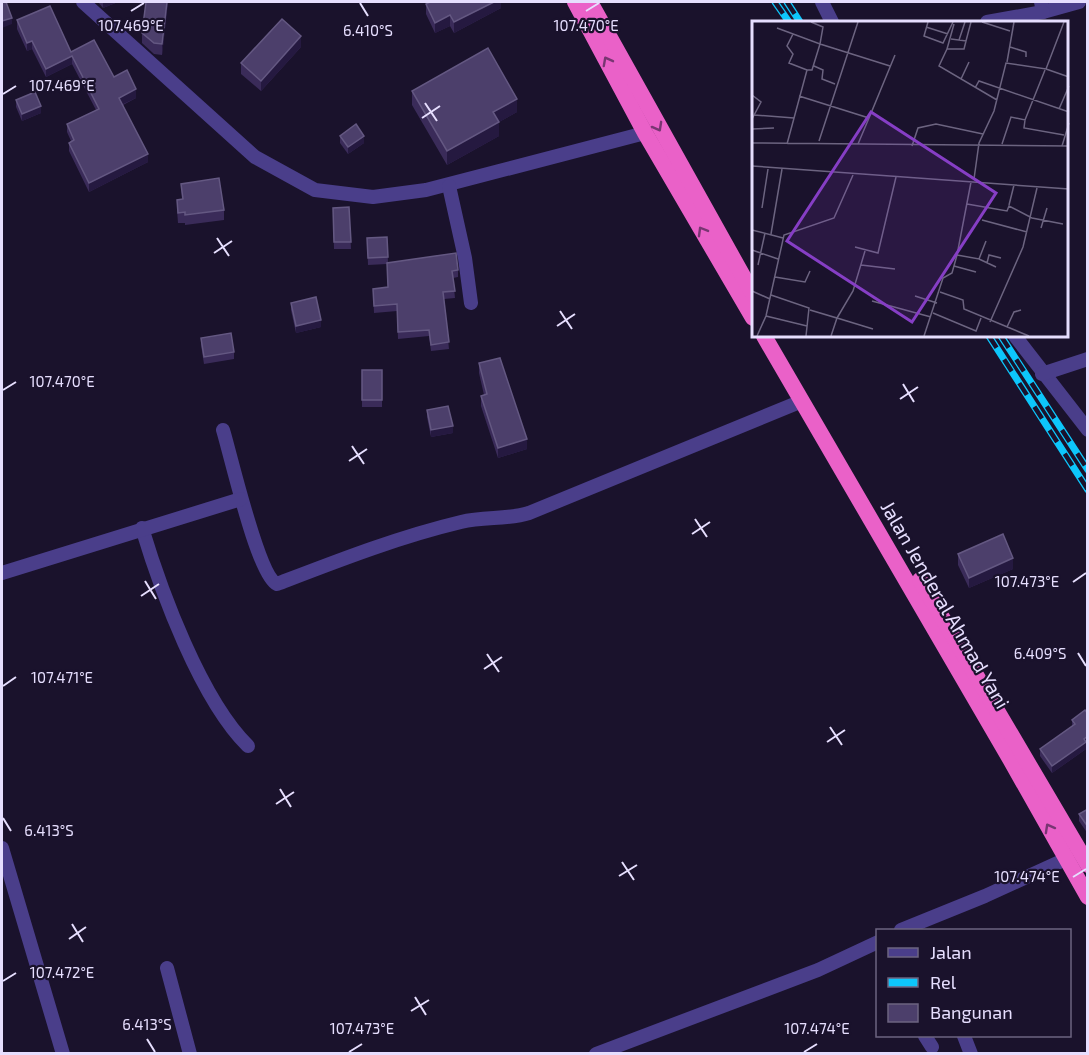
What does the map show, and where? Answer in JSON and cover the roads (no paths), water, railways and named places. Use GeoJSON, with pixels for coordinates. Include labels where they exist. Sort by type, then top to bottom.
{"type":"FeatureCollection","features":[{"type":"Feature","properties":{"kind":"highway"},"geometry":{"type":"LineString","coordinates":[[576,2],[645,133],[752,316]]}},
{"type":"Feature","properties":{"kind":"highway"},"geometry":{"type":"LineString","coordinates":[[590,2],[752,292]]}},
{"type":"Feature","properties":{"kind":"highway","name":"Jalan Jenderal Ahmad Yani"},"geometry":{"type":"LineString","coordinates":[[765,338],[1088,897]]}},
{"type":"Feature","properties":{"kind":"highway"},"geometry":{"type":"LineString","coordinates":[[778,338],[1088,865]]}},
{"type":"Feature","properties":{"kind":"street"},"geometry":{"type":"LineString","coordinates":[[83,2],[255,157],[315,190],[373,197],[449,186],[645,133]]}},
{"type":"Feature","properties":{"kind":"street"},"geometry":{"type":"LineString","coordinates":[[822,2],[832,21]]}},
{"type":"Feature","properties":{"kind":"street"},"geometry":{"type":"LineString","coordinates":[[991,21],[1042,7],[1079,2]]}},
{"type":"Feature","properties":{"kind":"street"},"geometry":{"type":"LineString","coordinates":[[449,186],[459,222],[471,303]]}},
{"type":"Feature","properties":{"kind":"street"},"geometry":{"type":"LineString","coordinates":[[1016,338],[1042,374],[1088,430]]}},
{"type":"Feature","properties":{"kind":"street"},"geometry":{"type":"LineString","coordinates":[[1042,374],[1088,358]]}},
{"type":"Feature","properties":{"kind":"street"},"geometry":{"type":"LineString","coordinates":[[223,430],[242,499],[266,572],[277,584],[432,529],[463,521],[509,519],[529,513],[802,401]]}},
{"type":"Feature","properties":{"kind":"street"},"geometry":{"type":"LineString","coordinates":[[2,573],[72,554],[142,528],[242,499]]}},
{"type":"Feature","properties":{"kind":"street"},"geometry":{"type":"LineString","coordinates":[[142,528],[156,575],[194,658],[229,728],[248,746]]}},
{"type":"Feature","properties":{"kind":"street"},"geometry":{"type":"LineString","coordinates":[[2,848],[63,1053]]}},
{"type":"Feature","properties":{"kind":"street"},"geometry":{"type":"LineString","coordinates":[[916,927],[1066,859]]}},
{"type":"Feature","properties":{"kind":"street"},"geometry":{"type":"LineString","coordinates":[[596,1053],[818,970],[876,943]]}},
{"type":"Feature","properties":{"kind":"street"},"geometry":{"type":"LineString","coordinates":[[167,968],[190,1053]]}},
{"type":"Feature","properties":{"kind":"street"},"geometry":{"type":"LineString","coordinates":[[965,1037],[972,1053]]}},
{"type":"Feature","properties":{"kind":"railway"},"geometry":{"type":"LineString","coordinates":[[775,2],[788,21]]}},
{"type":"Feature","properties":{"kind":"railway"},"geometry":{"type":"LineString","coordinates":[[787,2],[799,21]]}},
{"type":"Feature","properties":{"kind":"railway"},"geometry":{"type":"LineString","coordinates":[[990,338],[1088,490]]}},
{"type":"Feature","properties":{"kind":"railway"},"geometry":{"type":"LineString","coordinates":[[1002,338],[1088,470]]}}]}
